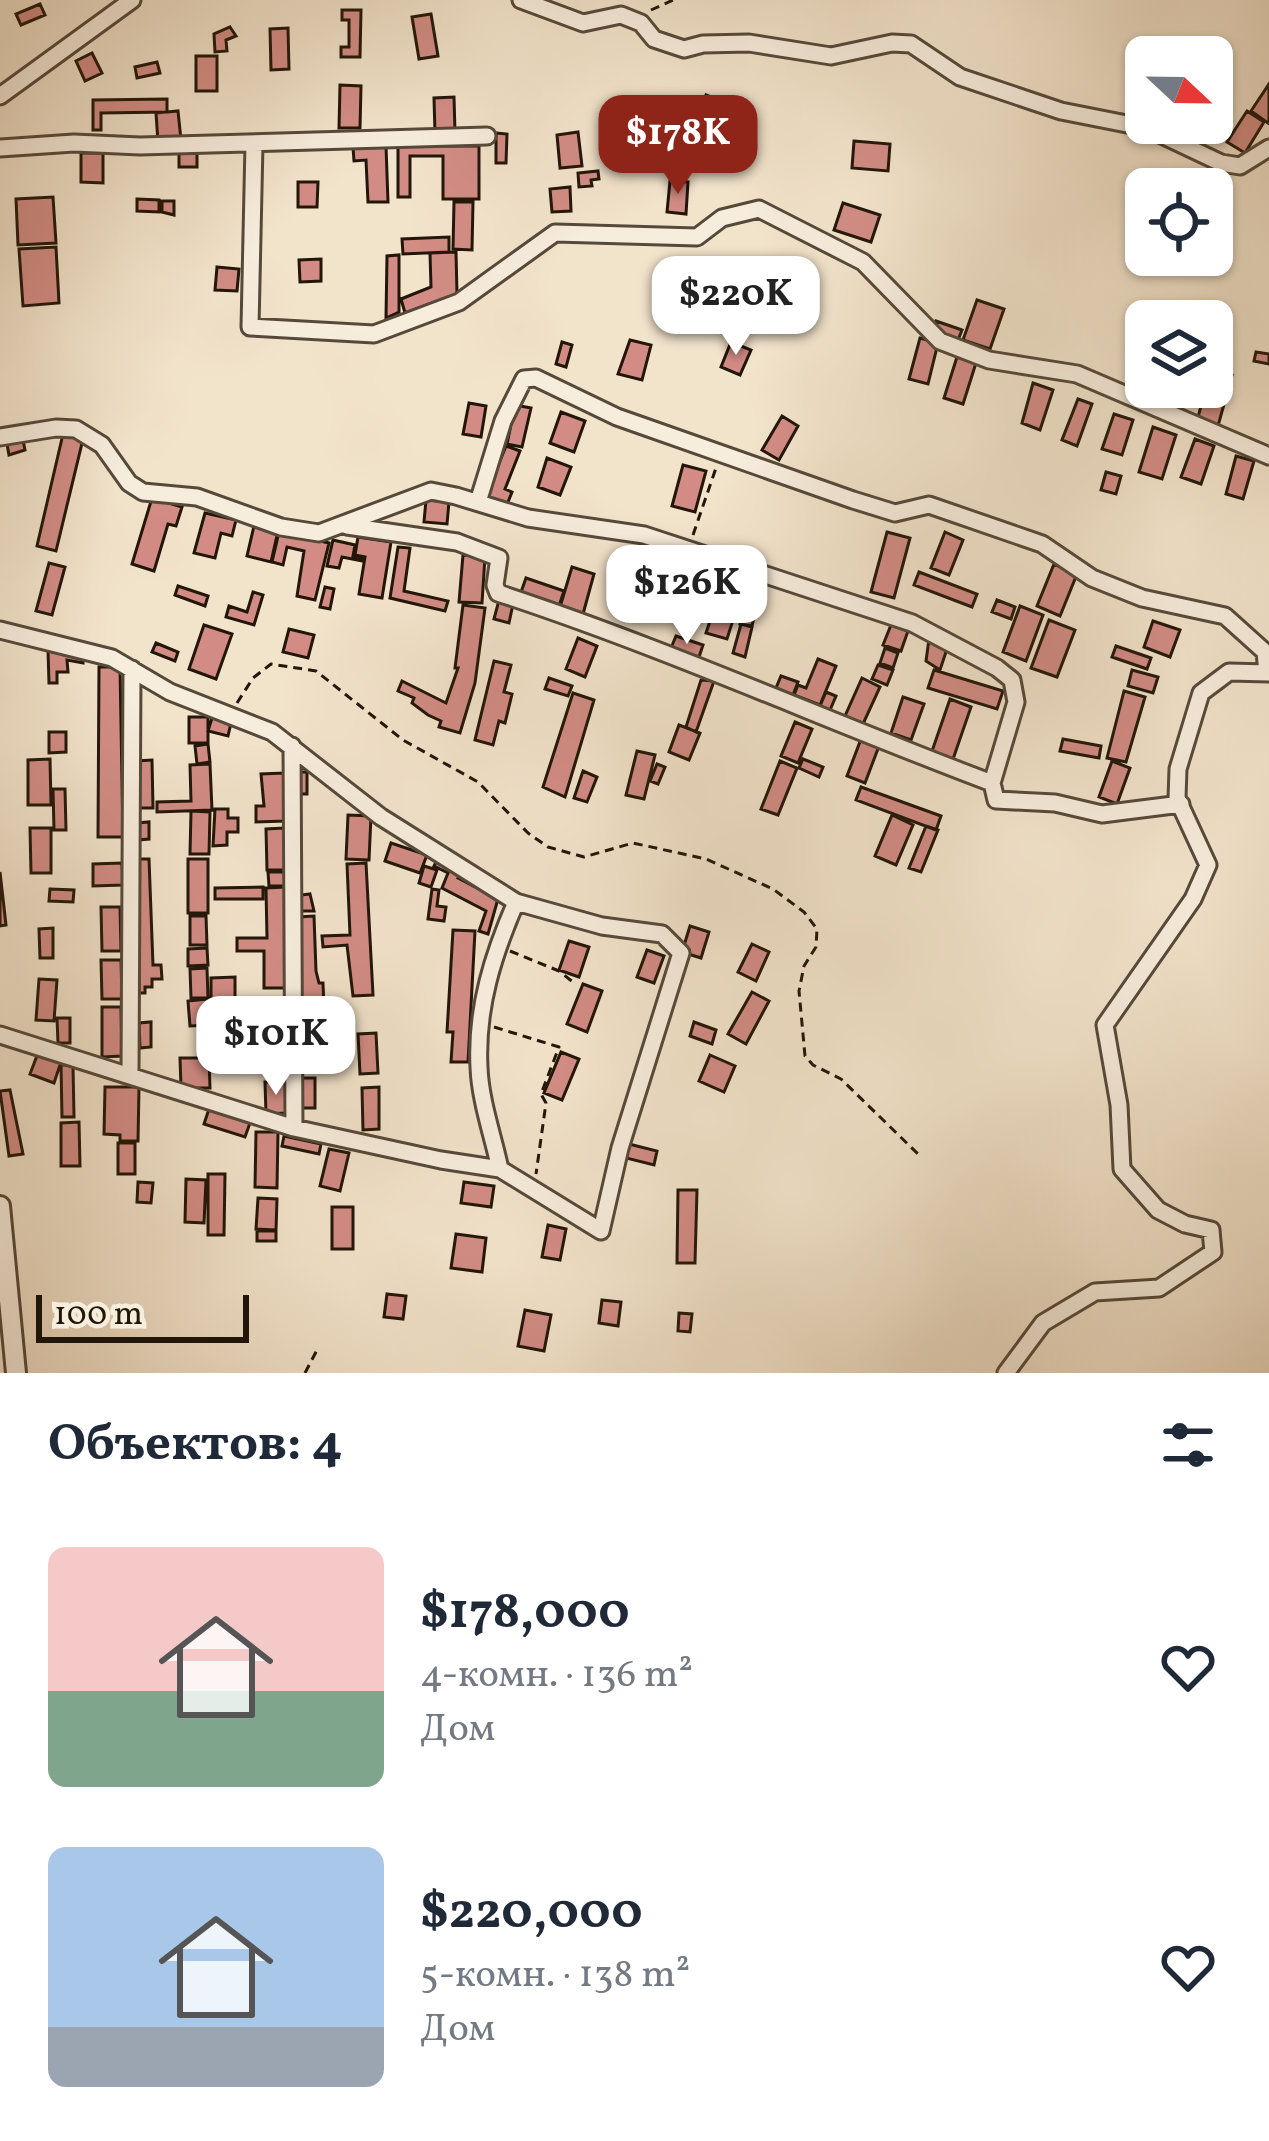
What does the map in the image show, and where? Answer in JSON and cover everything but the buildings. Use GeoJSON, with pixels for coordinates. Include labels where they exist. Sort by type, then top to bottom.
{"type":"FeatureCollection","features":[{"type":"Feature","properties":{"kind":"street"},"geometry":{"type":"LineString","coordinates":[[0,96],[132,0]]}},
{"type":"Feature","properties":{"kind":"street"},"geometry":{"type":"LineString","coordinates":[[521,0],[583,22],[621,15],[641,23],[654,39],[683,49],[749,44],[831,56],[892,43],[911,44],[960,77],[1061,111],[1147,128],[1222,163],[1240,166],[1269,148]]}},
{"type":"Feature","properties":{"kind":"street"},"geometry":{"type":"LineString","coordinates":[[0,148],[487,136]]}},
{"type":"Feature","properties":{"kind":"street"},"geometry":{"type":"LineString","coordinates":[[254,145],[250,327],[374,334],[459,302],[555,233],[698,237],[722,218],[759,209],[863,262],[940,341],[989,360],[1077,374],[1269,456]]}},
{"type":"Feature","properties":{"kind":"street"},"geometry":{"type":"LineString","coordinates":[[478,502],[503,421],[524,380],[536,378],[617,417],[895,513],[929,505],[1042,544],[1092,578],[1142,598],[1225,616],[1265,652],[1268,673],[1229,672],[1201,693],[1178,769],[1177,798],[1208,865],[1192,899],[1105,1024],[1119,1105],[1122,1169],[1158,1210],[1185,1225],[1211,1230],[1213,1252],[1159,1288],[1095,1292],[1043,1323],[1006,1373]]}},
{"type":"Feature","properties":{"kind":"street"},"geometry":{"type":"LineString","coordinates":[[0,436],[76,429],[102,445],[130,483],[143,492],[197,496],[263,521],[319,533],[431,491],[528,518],[644,536],[690,549],[912,622],[1012,680],[1016,702],[992,783],[996,800],[1054,803],[1102,814],[1181,804]]}},
{"type":"Feature","properties":{"kind":"street"},"geometry":{"type":"LineString","coordinates":[[345,526],[457,542],[499,558],[494,585],[498,593],[669,654],[992,783]]}},
{"type":"Feature","properties":{"kind":"street"},"geometry":{"type":"LineString","coordinates":[[0,630],[112,658],[170,692],[243,717],[292,746],[381,817],[516,902],[583,921],[662,934],[681,953],[620,1148],[601,1232],[500,1169],[294,1128],[0,1035]]}},
{"type":"Feature","properties":{"kind":"street"},"geometry":{"type":"LineString","coordinates":[[130,1075],[132,669]]}},
{"type":"Feature","properties":{"kind":"street"},"geometry":{"type":"LineString","coordinates":[[292,746],[294,1128]]}},
{"type":"Feature","properties":{"kind":"street"},"geometry":{"type":"LineString","coordinates":[[500,1169],[479,1071],[481,1023],[489,968],[516,902]]}},
{"type":"Feature","properties":{"kind":"street"},"geometry":{"type":"LineString","coordinates":[[0,1206],[16,1373]]}},
{"type":"Feature","properties":{"kind":"path"},"geometry":{"type":"LineString","coordinates":[[690,549],[721,455]]}},
{"type":"Feature","properties":{"kind":"path"},"geometry":{"type":"LineString","coordinates":[[221,712],[234,707],[262,668],[284,664],[316,671],[403,740],[478,782],[548,848],[584,857],[633,843],[706,859],[772,889],[804,912],[817,929],[816,947],[804,966],[799,991],[805,1056],[841,1079],[918,1154]]}},
{"type":"Feature","properties":{"kind":"path"},"geometry":{"type":"LineString","coordinates":[[497,946],[559,971],[574,983]]}},
{"type":"Feature","properties":{"kind":"path"},"geometry":{"type":"LineString","coordinates":[[481,1023],[559,1046],[541,1094],[547,1103],[534,1188]]}},
{"type":"Feature","properties":{"kind":"path"},"geometry":{"type":"LineString","coordinates":[[305,1373],[318,1348]]}}]}
